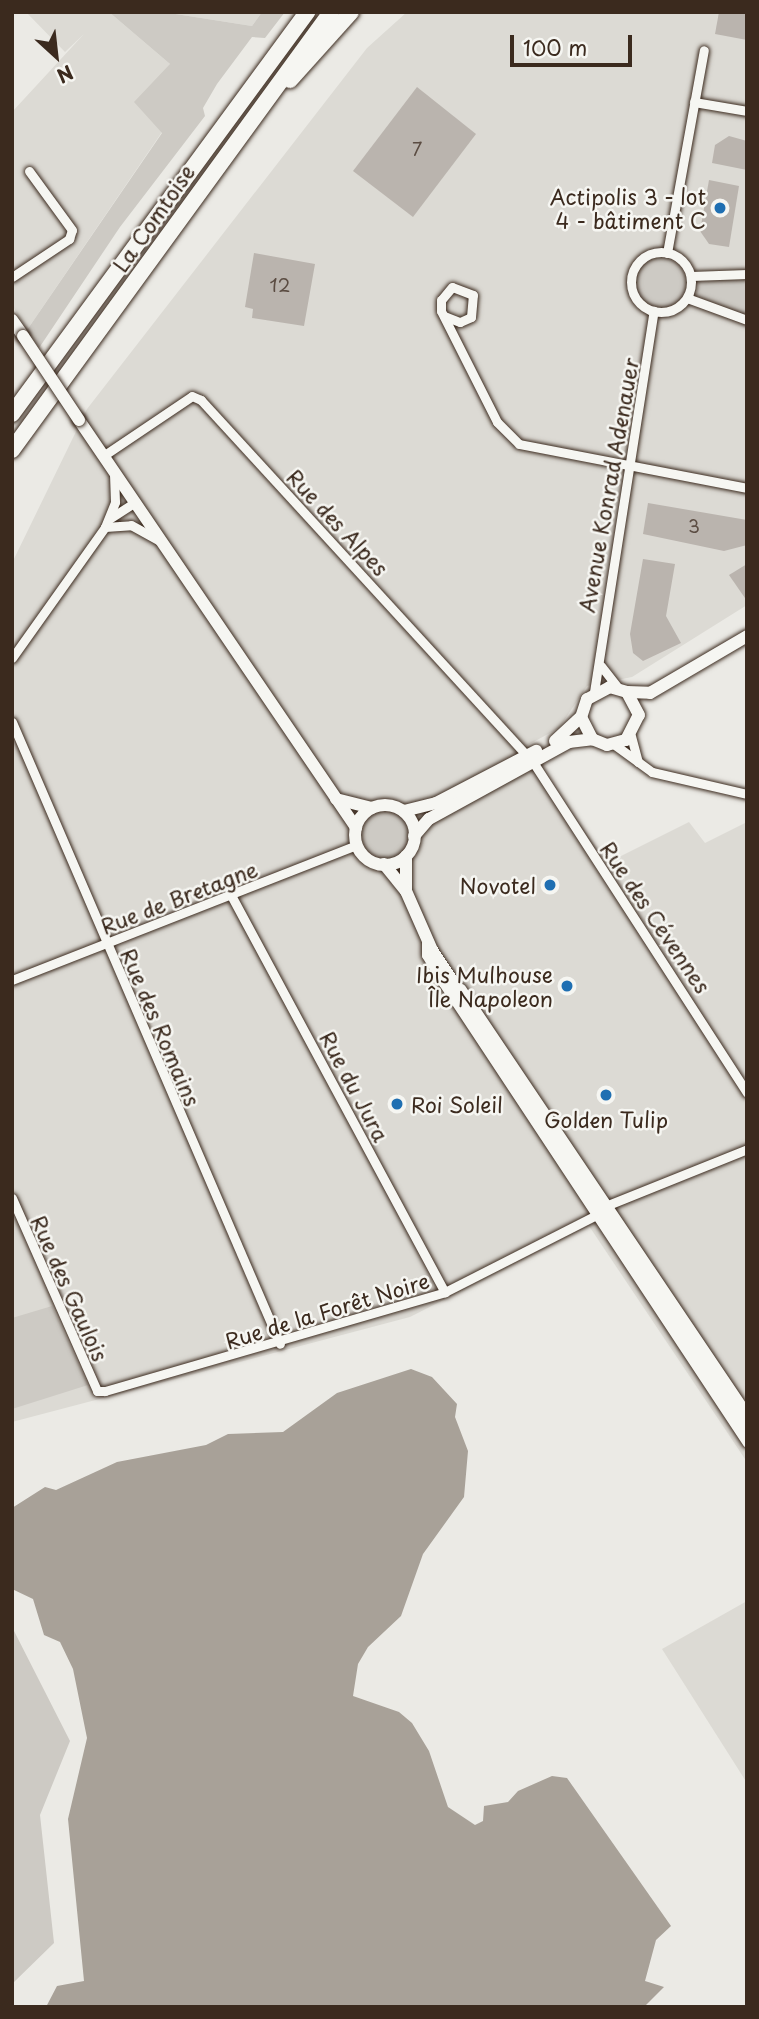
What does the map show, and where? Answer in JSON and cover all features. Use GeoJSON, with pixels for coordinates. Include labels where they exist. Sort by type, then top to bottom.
{"type":"FeatureCollection","features":[{"type":"Feature","properties":{"kind":"highway","name":"La Comtoise"},"geometry":{"type":"LineString","coordinates":[[12,414],[307,12]]}},
{"type":"Feature","properties":{"kind":"highway","name":"La Comtoise"},"geometry":{"type":"LineString","coordinates":[[12,450],[331,12]]}},
{"type":"Feature","properties":{"kind":"highway"},"geometry":{"type":"LineString","coordinates":[[260,108],[351,12]]}},
{"type":"Feature","properties":{"kind":"main road"},"geometry":{"type":"LineString","coordinates":[[12,320],[356,828],[357,845],[368,859],[384,864],[406,891],[426,938],[456,986],[747,1429]]}},
{"type":"Feature","properties":{"kind":"main road"},"geometry":{"type":"LineString","coordinates":[[336,799],[372,808],[388,805],[404,811],[436,803],[569,742],[592,739],[615,745],[631,736],[650,693],[747,636]]}},
{"type":"Feature","properties":{"kind":"main road"},"geometry":{"type":"LineString","coordinates":[[406,891],[405,856],[414,836],[429,819],[565,735],[581,718],[594,692],[623,690],[650,693]]}},
{"type":"Feature","properties":{"kind":"main road"},"geometry":{"type":"LineString","coordinates":[[623,690],[639,715]]}},
{"type":"Feature","properties":{"kind":"main road"},"geometry":{"type":"LineString","coordinates":[[581,718],[592,739]]}},
{"type":"Feature","properties":{"kind":"main road"},"geometry":{"type":"LineString","coordinates":[[356,828],[372,808]]}},
{"type":"Feature","properties":{"kind":"main road"},"geometry":{"type":"LineString","coordinates":[[404,811],[414,836]]}},
{"type":"Feature","properties":{"kind":"main road"},"geometry":{"type":"LineString","coordinates":[[384,864],[405,856]]}},
{"type":"Feature","properties":{"kind":"street"},"geometry":{"type":"LineString","coordinates":[[667,253],[705,50]]}},
{"type":"Feature","properties":{"kind":"street"},"geometry":{"type":"LineString","coordinates":[[694,102],[747,111]]}},
{"type":"Feature","properties":{"kind":"street"},"geometry":{"type":"LineString","coordinates":[[12,277],[69,239],[72,229],[29,171]]}},
{"type":"Feature","properties":{"kind":"street"},"geometry":{"type":"LineString","coordinates":[[667,253],[682,261],[691,276],[687,298],[673,310],[654,311],[633,293],[633,273],[645,257],[667,253]]}},
{"type":"Feature","properties":{"kind":"street"},"geometry":{"type":"LineString","coordinates":[[691,276],[747,274]]}},
{"type":"Feature","properties":{"kind":"street"},"geometry":{"type":"LineString","coordinates":[[457,342],[460,322],[476,306],[464,288],[443,294],[444,316],[457,342],[497,422],[519,444],[628,468],[747,488]]}},
{"type":"Feature","properties":{"kind":"street"},"geometry":{"type":"LineString","coordinates":[[687,298],[747,320]]}},
{"type":"Feature","properties":{"kind":"street","name":"Avenue Konrad Adenauer"},"geometry":{"type":"LineString","coordinates":[[594,692],[601,666],[603,613],[654,311]]}},
{"type":"Feature","properties":{"kind":"street"},"geometry":{"type":"LineString","coordinates":[[444,316],[460,322]]}},
{"type":"Feature","properties":{"kind":"street","name":"Rue des Alpes"},"geometry":{"type":"LineString","coordinates":[[103,456],[192,397],[201,400],[529,759]]}},
{"type":"Feature","properties":{"kind":"street"},"geometry":{"type":"LineString","coordinates":[[12,658],[106,524],[116,495],[114,472]]}},
{"type":"Feature","properties":{"kind":"street"},"geometry":{"type":"LineString","coordinates":[[106,524],[134,503]]}},
{"type":"Feature","properties":{"kind":"street"},"geometry":{"type":"LineString","coordinates":[[106,524],[131,524],[159,540]]}},
{"type":"Feature","properties":{"kind":"street"},"geometry":{"type":"LineString","coordinates":[[601,666],[623,690]]}},
{"type":"Feature","properties":{"kind":"street","name":"Rue des Romains"},"geometry":{"type":"LineString","coordinates":[[12,722],[280,1344]]}},
{"type":"Feature","properties":{"kind":"street"},"geometry":{"type":"LineString","coordinates":[[631,736],[638,762]]}},
{"type":"Feature","properties":{"kind":"street"},"geometry":{"type":"LineString","coordinates":[[615,745],[652,772],[747,794]]}},
{"type":"Feature","properties":{"kind":"street","name":"Rue des Cévennes"},"geometry":{"type":"LineString","coordinates":[[529,759],[747,1093]]}},
{"type":"Feature","properties":{"kind":"street","name":"Rue de Bretagne"},"geometry":{"type":"LineString","coordinates":[[12,980],[232,897],[357,845]]}},
{"type":"Feature","properties":{"kind":"street","name":"Rue du Jura"},"geometry":{"type":"LineString","coordinates":[[232,897],[445,1292]]}},
{"type":"Feature","properties":{"kind":"street"},"geometry":{"type":"LineString","coordinates":[[426,938],[426,955],[443,983],[594,1216],[747,1443]]}},
{"type":"Feature","properties":{"kind":"street"},"geometry":{"type":"LineString","coordinates":[[456,986],[475,1003],[747,1413]]}},
{"type":"Feature","properties":{"kind":"street"},"geometry":{"type":"LineString","coordinates":[[608,1205],[747,1149]]}},
{"type":"Feature","properties":{"kind":"street","name":"Rue des Gaulois"},"geometry":{"type":"LineString","coordinates":[[12,1198],[97,1391]]}},
{"type":"Feature","properties":{"kind":"street","name":"Rue de la Forêt Noire"},"geometry":{"type":"LineString","coordinates":[[97,1391],[280,1344],[445,1292],[594,1216]]}},
{"type":"Feature","properties":{"kind":"shaded area"},"geometry":{"type":"Polygon","coordinates":[[[26,12],[109,12],[170,64],[162,132],[27,330],[12,305],[12,112],[84,34],[65,52],[26,12]]]}},
{"type":"Feature","properties":{"kind":"shaded area"},"geometry":{"type":"Polygon","coordinates":[[[109,12],[163,12],[252,26],[262,12],[285,12],[265,38],[252,37],[217,84],[203,108],[205,116],[120,227],[39,348],[27,330],[162,133],[134,102],[170,64],[109,12]]]}},
{"type":"Feature","properties":{"kind":"shaded area"},"geometry":{"type":"Polygon","coordinates":[[[163,12],[262,12],[252,26],[163,12]]]}},
{"type":"Feature","properties":{"kind":"shaded area"},"geometry":{"type":"Polygon","coordinates":[[[407,12],[747,12],[747,605],[632,677],[587,686],[559,728],[526,746],[607,863],[689,822],[705,843],[747,822],[747,1462],[589,1226],[410,1317],[12,1422],[12,563],[87,409],[367,48],[407,12]]]}},
{"type":"Feature","properties":{"kind":"shaded area"},"geometry":{"type":"Polygon","coordinates":[[[661,258],[678,266],[686,283],[678,300],[661,308],[644,300],[636,283],[644,266],[661,258]]]}},
{"type":"Feature","properties":{"kind":"shaded area"},"geometry":{"type":"Polygon","coordinates":[[[747,279],[747,316],[696,296],[699,282],[747,279]]]}},
{"type":"Feature","properties":{"kind":"shaded area"},"geometry":{"type":"Polygon","coordinates":[[[386,811],[403,818],[410,835],[403,852],[386,859],[369,852],[362,835],[369,818],[386,811]]]}},
{"type":"Feature","properties":{"kind":"shaded area"},"geometry":{"type":"Polygon","coordinates":[[[52,1306],[88,1385],[12,1409],[12,1318],[52,1306]]]}},
{"type":"Feature","properties":{"kind":"shaded area"},"geometry":{"type":"Polygon","coordinates":[[[411,1369],[432,1377],[457,1404],[455,1417],[468,1451],[464,1497],[423,1554],[401,1616],[368,1647],[358,1664],[353,1696],[399,1712],[412,1723],[429,1751],[448,1807],[475,1825],[483,1821],[484,1806],[508,1802],[518,1791],[552,1776],[567,1778],[671,1926],[656,1940],[645,1981],[664,1987],[644,2007],[46,2007],[57,1986],[84,1981],[68,1819],[87,1738],[73,1669],[60,1642],[44,1635],[33,1599],[12,1589],[12,1508],[45,1487],[56,1490],[117,1462],[206,1445],[228,1434],[283,1432],[337,1393],[411,1369]]]}},
{"type":"Feature","properties":{"kind":"shaded area"},"geometry":{"type":"Polygon","coordinates":[[[747,1601],[747,1783],[662,1649],[747,1601]]]}},
{"type":"Feature","properties":{"kind":"shaded area"},"geometry":{"type":"Polygon","coordinates":[[[12,1627],[70,1741],[40,1815],[54,1943],[12,1984],[12,1627]]]}},
{"type":"Feature","properties":{"kind":"building"},"geometry":{"type":"Polygon","coordinates":[[[719,12],[747,12],[747,40],[715,34],[719,12]]]}},
{"type":"Feature","properties":{"kind":"building"},"geometry":{"type":"Polygon","coordinates":[[[417,87],[476,134],[413,217],[353,171],[417,87]]]}},
{"type":"Feature","properties":{"kind":"building"},"geometry":{"type":"Polygon","coordinates":[[[729,136],[747,141],[747,170],[712,163],[715,145],[729,136]]]}},
{"type":"Feature","properties":{"kind":"building","name":"Actipolis 3 - lot 4 - bâtiment C"},"geometry":{"type":"Polygon","coordinates":[[[709,180],[739,186],[729,247],[709,244],[700,231],[709,180]]]}},
{"type":"Feature","properties":{"kind":"building"},"geometry":{"type":"Polygon","coordinates":[[[254,253],[315,264],[304,326],[252,318],[253,309],[245,307],[254,253]]]}},
{"type":"Feature","properties":{"kind":"building"},"geometry":{"type":"Polygon","coordinates":[[[648,503],[747,520],[747,545],[724,551],[643,534],[648,503]]]}},
{"type":"Feature","properties":{"kind":"building"},"geometry":{"type":"Polygon","coordinates":[[[643,559],[675,564],[666,616],[681,643],[643,661],[633,653],[630,634],[643,559]]]}},
{"type":"Feature","properties":{"kind":"building"},"geometry":{"type":"Polygon","coordinates":[[[747,564],[747,601],[729,575],[747,564]]]}},
{"type":"Feature","properties":{"kind":"place","name":"Actipolis 3 - lot 4 - bâtiment C"},"geometry":{"type":"Point","coordinates":[720,208]}},
{"type":"Feature","properties":{"kind":"place","name":"Novotel"},"geometry":{"type":"Point","coordinates":[550,885]}},
{"type":"Feature","properties":{"kind":"place","name":"Ibis Mulhouse Île Napoleon"},"geometry":{"type":"Point","coordinates":[567,986]}},
{"type":"Feature","properties":{"kind":"place","name":"Golden Tulip"},"geometry":{"type":"Point","coordinates":[606,1095]}},
{"type":"Feature","properties":{"kind":"place","name":"Roi Soleil"},"geometry":{"type":"Point","coordinates":[397,1104]}}]}
